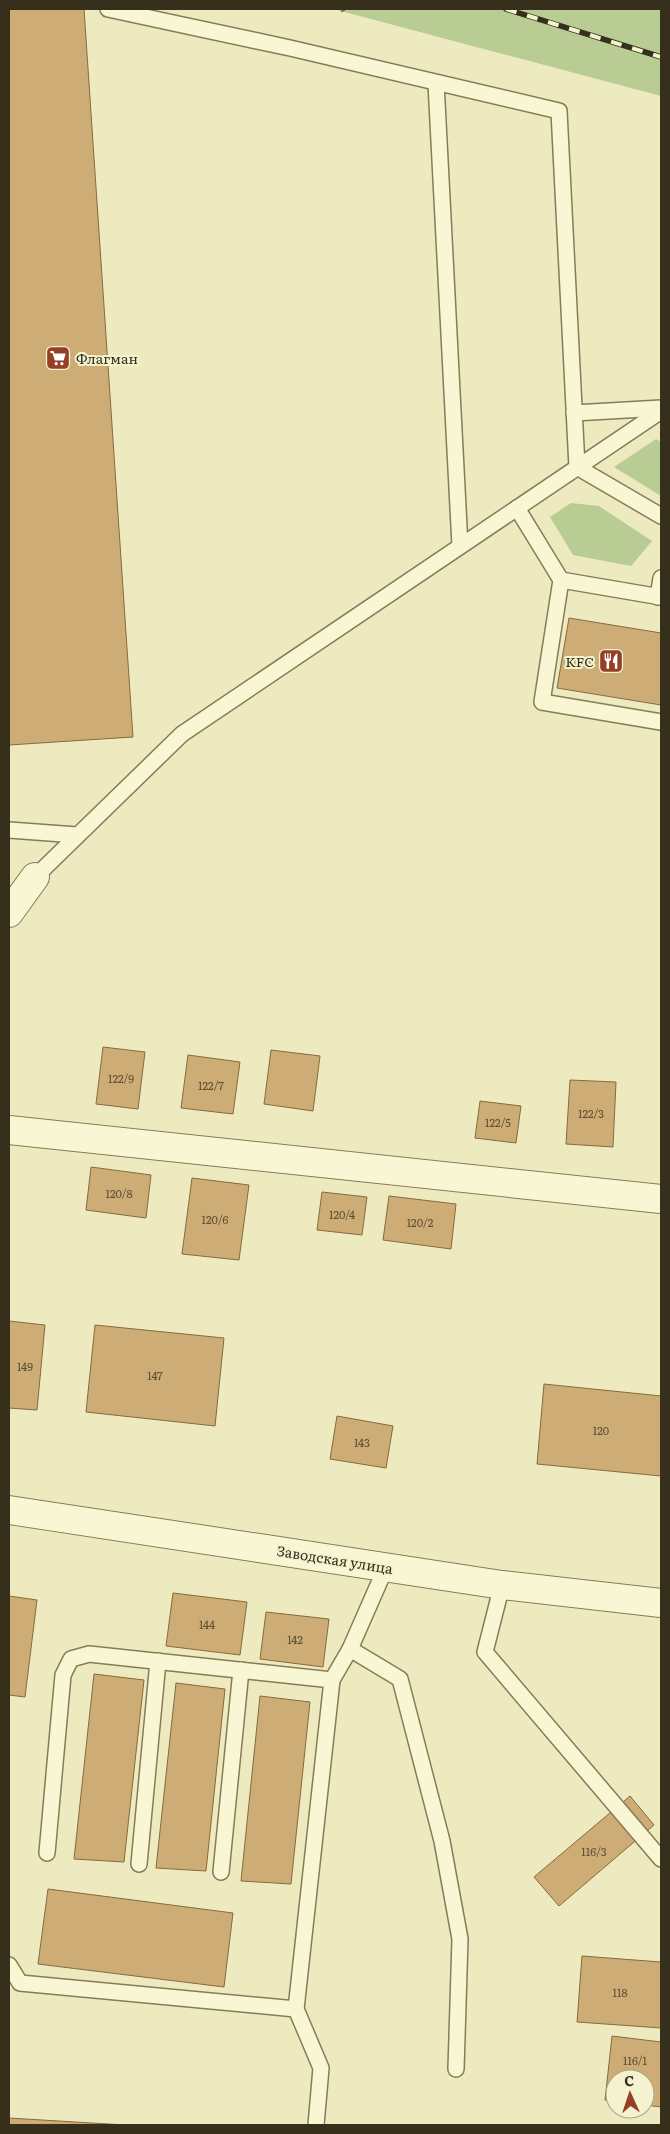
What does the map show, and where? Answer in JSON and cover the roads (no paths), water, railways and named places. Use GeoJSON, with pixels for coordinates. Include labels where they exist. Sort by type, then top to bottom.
{"type":"FeatureCollection","features":[{"type":"Feature","properties":{"kind":"street"},"geometry":{"type":"LineString","coordinates":[[9,913],[35,877]]}},
{"type":"Feature","properties":{"kind":"street"},"geometry":{"type":"LineString","coordinates":[[9,1130],[661,1199]]}},
{"type":"Feature","properties":{"kind":"street","name":"Заводская улица"},"geometry":{"type":"LineString","coordinates":[[9,1510],[502,1585],[661,1603]]}},
{"type":"Feature","properties":{"kind":"lane"},"geometry":{"type":"LineString","coordinates":[[108,9],[290,48],[559,111],[577,467]]}},
{"type":"Feature","properties":{"kind":"lane"},"geometry":{"type":"LineString","coordinates":[[436,83],[460,546]]}},
{"type":"Feature","properties":{"kind":"lane"},"geometry":{"type":"LineString","coordinates":[[574,413],[661,409]]}},
{"type":"Feature","properties":{"kind":"lane"},"geometry":{"type":"LineString","coordinates":[[35,877],[182,734],[661,409]]}},
{"type":"Feature","properties":{"kind":"lane"},"geometry":{"type":"LineString","coordinates":[[577,467],[661,516]]}},
{"type":"Feature","properties":{"kind":"lane"},"geometry":{"type":"LineString","coordinates":[[517,508],[561,580],[542,702],[661,722]]}},
{"type":"Feature","properties":{"kind":"lane"},"geometry":{"type":"LineString","coordinates":[[561,580],[659,597],[661,578]]}},
{"type":"Feature","properties":{"kind":"lane"},"geometry":{"type":"LineString","coordinates":[[9,830],[77,835]]}},
{"type":"Feature","properties":{"kind":"lane"},"geometry":{"type":"LineString","coordinates":[[316,2125],[321,2068],[296,2009],[332,1680],[350,1650],[386,1567]]}},
{"type":"Feature","properties":{"kind":"lane"},"geometry":{"type":"LineString","coordinates":[[502,1585],[485,1652],[661,1859]]}},
{"type":"Feature","properties":{"kind":"lane"},"geometry":{"type":"LineString","coordinates":[[350,1650],[400,1678],[442,1842],[460,1940],[456,2069]]}},
{"type":"Feature","properties":{"kind":"lane"},"geometry":{"type":"LineString","coordinates":[[47,1853],[63,1675],[71,1659],[89,1654],[332,1680]]}},
{"type":"Feature","properties":{"kind":"lane"},"geometry":{"type":"LineString","coordinates":[[138,1864],[158,1661]]}},
{"type":"Feature","properties":{"kind":"lane"},"geometry":{"type":"LineString","coordinates":[[221,1872],[241,1670]]}},
{"type":"Feature","properties":{"kind":"lane"},"geometry":{"type":"LineString","coordinates":[[9,1964],[20,1983],[296,2009]]}},
{"type":"Feature","properties":{"kind":"railway"},"geometry":{"type":"LineString","coordinates":[[506,9],[661,57]]}},
{"type":"Feature","properties":{"kind":"place","name":"Флагман"},"geometry":{"type":"Point","coordinates":[58,358]}},
{"type":"Feature","properties":{"kind":"place","name":"KFC"},"geometry":{"type":"Point","coordinates":[611,661]}}]}
